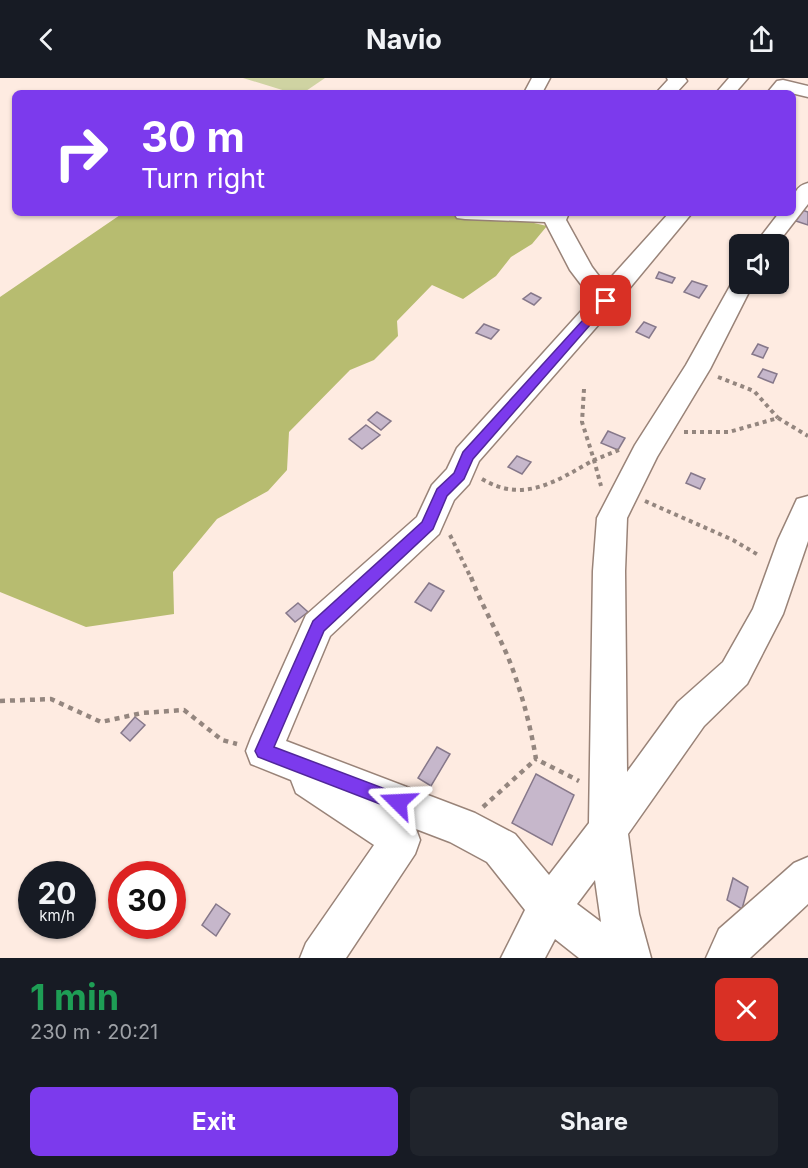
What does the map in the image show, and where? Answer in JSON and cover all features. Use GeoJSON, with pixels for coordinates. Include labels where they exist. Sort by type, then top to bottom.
{"type":"FeatureCollection","features":[{"type":"Feature","properties":{"kind":"street"},"geometry":{"type":"LineString","coordinates":[[668,90],[678,81],[676,78]]}},
{"type":"Feature","properties":{"kind":"street"},"geometry":{"type":"LineString","coordinates":[[728,90],[739,78]]}},
{"type":"Feature","properties":{"kind":"street"},"geometry":{"type":"LineString","coordinates":[[779,90],[783,85],[808,92]]}},
{"type":"Feature","properties":{"kind":"street"},"geometry":{"type":"LineString","coordinates":[[557,216],[555,220],[582,270],[606,301]]}},
{"type":"Feature","properties":{"kind":"street"},"geometry":{"type":"LineString","coordinates":[[264,751],[318,626],[428,525],[442,493],[459,476],[467,456],[606,301],[678,216]]}},
{"type":"Feature","properties":{"kind":"street"},"geometry":{"type":"LineString","coordinates":[[774,234],[789,216]]}},
{"type":"Feature","properties":{"kind":"street"},"geometry":{"type":"LineString","coordinates":[[630,958],[619,914],[609,813],[609,571],[612,518],[655,436],[697,369],[737,294]]}},
{"type":"Feature","properties":{"kind":"street"},"geometry":{"type":"LineString","coordinates":[[522,958],[549,908],[609,813],[691,714],[735,673],[767,614],[808,508]]}},
{"type":"Feature","properties":{"kind":"street"},"geometry":{"type":"LineString","coordinates":[[264,751],[461,827],[501,848],[549,908],[612,958]]}},
{"type":"Feature","properties":{"kind":"street"},"geometry":{"type":"LineString","coordinates":[[264,751],[401,840],[321,958]]}},
{"type":"Feature","properties":{"kind":"street"},"geometry":{"type":"LineString","coordinates":[[727,958],[734,944],[808,877]]}},
{"type":"Feature","properties":{"kind":"path"},"geometry":{"type":"LineString","coordinates":[[697,369],[754,391],[778,418],[808,436]]}},
{"type":"Feature","properties":{"kind":"path"},"geometry":{"type":"LineString","coordinates":[[584,389],[582,422],[594,460]]}},
{"type":"Feature","properties":{"kind":"path"},"geometry":{"type":"LineString","coordinates":[[463,467],[493,488],[517,494],[547,485],[594,460],[655,436],[695,431],[729,432],[778,418]]}},
{"type":"Feature","properties":{"kind":"path"},"geometry":{"type":"LineString","coordinates":[[625,492],[733,540],[783,570]]}},
{"type":"Feature","properties":{"kind":"path"},"geometry":{"type":"LineString","coordinates":[[435,508],[464,559],[481,604],[507,655],[529,715],[536,759],[609,813]]}},
{"type":"Feature","properties":{"kind":"path"},"geometry":{"type":"LineString","coordinates":[[0,701],[51,699],[101,722],[142,713],[184,710],[222,740],[264,751]]}},
{"type":"Feature","properties":{"kind":"path"},"geometry":{"type":"LineString","coordinates":[[461,827],[536,759]]}},
{"type":"Feature","properties":{"kind":"green space"},"geometry":{"type":"Polygon","coordinates":[[[243,78],[325,78],[307,90],[282,90],[243,78]]]}},
{"type":"Feature","properties":{"kind":"green space"},"geometry":{"type":"Polygon","coordinates":[[[119,216],[504,216],[547,226],[532,244],[511,257],[496,276],[463,299],[432,285],[397,321],[398,336],[374,360],[350,370],[289,432],[287,470],[268,491],[217,519],[173,572],[174,614],[86,627],[0,592],[0,297],[119,216]]]}},
{"type":"Feature","properties":{"kind":"building"},"geometry":{"type":"Polygon","coordinates":[[[802,210],[808,212],[808,225],[796,221],[802,210]]]}},
{"type":"Feature","properties":{"kind":"building"},"geometry":{"type":"Polygon","coordinates":[[[659,272],[675,278],[672,283],[656,278],[659,272]]]}},
{"type":"Feature","properties":{"kind":"building"},"geometry":{"type":"Polygon","coordinates":[[[692,281],[707,286],[699,298],[684,292],[692,281]]]}},
{"type":"Feature","properties":{"kind":"building"},"geometry":{"type":"Polygon","coordinates":[[[531,293],[541,298],[534,305],[523,299],[531,293]]]}},
{"type":"Feature","properties":{"kind":"building"},"geometry":{"type":"Polygon","coordinates":[[[644,322],[656,327],[649,338],[636,332],[644,322]]]}},
{"type":"Feature","properties":{"kind":"building"},"geometry":{"type":"Polygon","coordinates":[[[484,324],[499,330],[491,339],[476,333],[484,324]]]}},
{"type":"Feature","properties":{"kind":"building"},"geometry":{"type":"Polygon","coordinates":[[[758,344],[768,348],[763,358],[752,354],[758,344]]]}},
{"type":"Feature","properties":{"kind":"building"},"geometry":{"type":"Polygon","coordinates":[[[763,369],[777,374],[773,383],[758,377],[763,369]]]}},
{"type":"Feature","properties":{"kind":"building"},"geometry":{"type":"Polygon","coordinates":[[[377,412],[391,421],[381,430],[368,420],[377,412]]]}},
{"type":"Feature","properties":{"kind":"building"},"geometry":{"type":"Polygon","coordinates":[[[366,425],[380,435],[362,449],[349,439],[366,425]]]}},
{"type":"Feature","properties":{"kind":"building"},"geometry":{"type":"Polygon","coordinates":[[[608,431],[625,438],[618,450],[601,443],[608,431]]]}},
{"type":"Feature","properties":{"kind":"building"},"geometry":{"type":"Polygon","coordinates":[[[517,456],[531,462],[522,474],[508,467],[517,456]]]}},
{"type":"Feature","properties":{"kind":"building"},"geometry":{"type":"Polygon","coordinates":[[[691,473],[705,479],[700,489],[686,483],[691,473]]]}},
{"type":"Feature","properties":{"kind":"building"},"geometry":{"type":"Polygon","coordinates":[[[429,583],[444,591],[431,611],[415,602],[429,583]]]}},
{"type":"Feature","properties":{"kind":"building"},"geometry":{"type":"Polygon","coordinates":[[[298,603],[308,612],[295,622],[286,613],[298,603]]]}},
{"type":"Feature","properties":{"kind":"building"},"geometry":{"type":"Polygon","coordinates":[[[135,717],[145,725],[130,741],[121,733],[135,717]]]}},
{"type":"Feature","properties":{"kind":"building"},"geometry":{"type":"Polygon","coordinates":[[[437,747],[450,754],[431,786],[418,778],[437,747]]]}},
{"type":"Feature","properties":{"kind":"building"},"geometry":{"type":"Polygon","coordinates":[[[536,774],[574,795],[552,845],[512,823],[536,774]]]}},
{"type":"Feature","properties":{"kind":"building"},"geometry":{"type":"Polygon","coordinates":[[[733,878],[748,887],[742,909],[727,900],[733,878]]]}},
{"type":"Feature","properties":{"kind":"building"},"geometry":{"type":"Polygon","coordinates":[[[216,904],[230,914],[216,936],[202,925],[216,904]]]}},
{"type":"Feature","properties":{"kind":"route"},"geometry":{"type":"LineString","coordinates":[[398,802],[264,751],[318,626],[428,525],[442,493],[459,476],[467,456],[606,301]]}}]}
